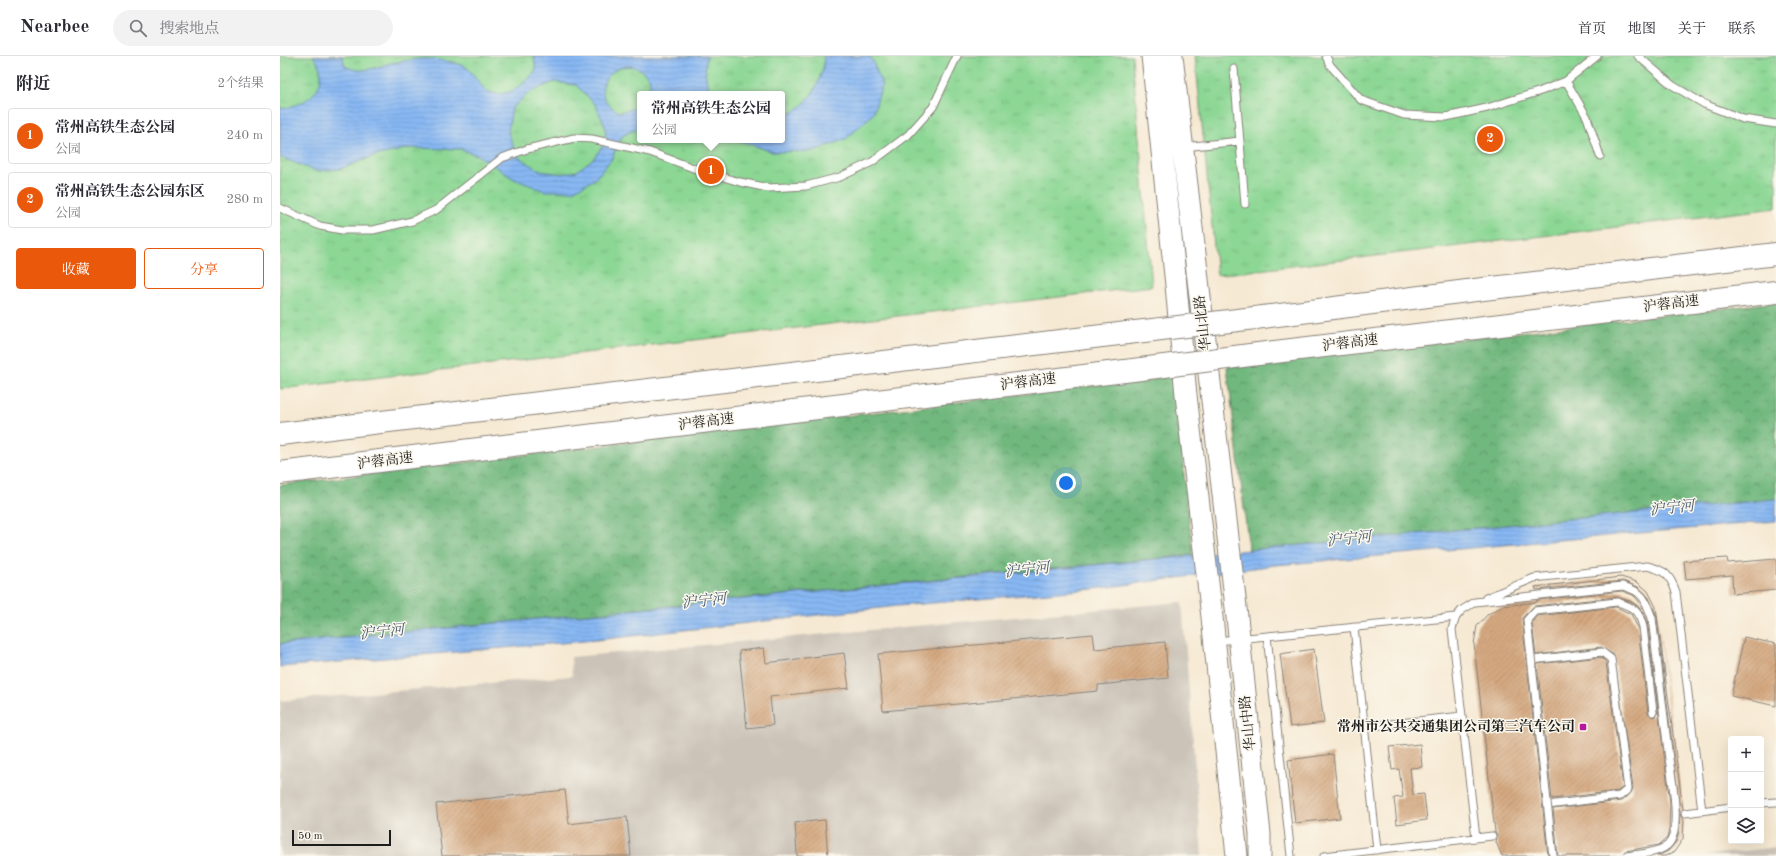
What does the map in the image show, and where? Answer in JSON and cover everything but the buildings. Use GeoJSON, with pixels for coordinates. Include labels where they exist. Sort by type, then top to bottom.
{"type":"FeatureCollection","features":[{"type":"Feature","properties":{"kind":"highway"},"geometry":{"type":"LineString","coordinates":[[280,434],[1255,318],[1776,254]]}},
{"type":"Feature","properties":{"kind":"highway","name":"沪蓉高速"},"geometry":{"type":"LineString","coordinates":[[280,473],[1776,292]]}},
{"type":"Feature","properties":{"kind":"main road","name":"华山北路"},"geometry":{"type":"LineString","coordinates":[[1152,56],[1186,395],[1208,590]]}},
{"type":"Feature","properties":{"kind":"main road","name":"华山北路"},"geometry":{"type":"LineString","coordinates":[[1175,61],[1183,147],[1234,590]]}},
{"type":"Feature","properties":{"kind":"main road","name":"华山中路"},"geometry":{"type":"LineString","coordinates":[[1208,590],[1215,641],[1237,856]]}},
{"type":"Feature","properties":{"kind":"main road","name":"华山中路"},"geometry":{"type":"LineString","coordinates":[[1234,590],[1260,834],[1260,856]]}},
{"type":"Feature","properties":{"kind":"lane"},"geometry":{"type":"LineString","coordinates":[[951,68],[952,56]]}},
{"type":"Feature","properties":{"kind":"lane"},"geometry":{"type":"LineString","coordinates":[[280,208],[320,226],[342,230],[373,230],[412,221],[436,210],[502,158],[527,149],[574,138],[592,139],[650,152],[696,169],[768,188],[806,186],[840,177],[872,162],[908,136],[932,107],[957,56]]}},
{"type":"Feature","properties":{"kind":"lane"},"geometry":{"type":"LineString","coordinates":[[1326,56],[1330,65],[1361,100],[1404,115],[1446,117],[1487,108],[1541,91],[1566,81],[1597,56]]}},
{"type":"Feature","properties":{"kind":"lane"},"geometry":{"type":"LineString","coordinates":[[1638,56],[1672,85],[1704,104],[1743,119],[1776,124]]}},
{"type":"Feature","properties":{"kind":"lane"},"geometry":{"type":"LineString","coordinates":[[1234,69],[1245,204]]}},
{"type":"Feature","properties":{"kind":"lane"},"geometry":{"type":"LineString","coordinates":[[1566,81],[1587,117],[1600,156]]}},
{"type":"Feature","properties":{"kind":"lane"},"geometry":{"type":"LineString","coordinates":[[1183,147],[1240,141]]}},
{"type":"Feature","properties":{"kind":"lane"},"geometry":{"type":"LineString","coordinates":[[1476,838],[1452,629],[1456,617],[1462,610],[1475,602],[1534,578],[1647,566],[1660,569],[1671,579],[1676,592],[1702,811]]}},
{"type":"Feature","properties":{"kind":"lane"},"geometry":{"type":"LineString","coordinates":[[1475,602],[1623,586],[1636,590],[1646,602],[1652,618],[1676,820],[1674,836],[1667,847],[1652,853],[1626,856]]}},
{"type":"Feature","properties":{"kind":"lane"},"geometry":{"type":"LineString","coordinates":[[1554,856],[1527,620],[1535,611],[1618,602],[1630,606],[1640,615],[1643,627],[1651,712],[1663,711]]}},
{"type":"Feature","properties":{"kind":"lane"},"geometry":{"type":"LineString","coordinates":[[1215,641],[1456,617]]}},
{"type":"Feature","properties":{"kind":"lane"},"geometry":{"type":"LineString","coordinates":[[1354,627],[1377,850]]}},
{"type":"Feature","properties":{"kind":"lane"},"geometry":{"type":"LineString","coordinates":[[1267,636],[1291,856]]}},
{"type":"Feature","properties":{"kind":"lane"},"geometry":{"type":"LineString","coordinates":[[1532,660],[1602,652],[1611,659],[1628,789],[1620,796],[1548,805]]}},
{"type":"Feature","properties":{"kind":"lane"},"geometry":{"type":"LineString","coordinates":[[1364,727],[1462,716]]}},
{"type":"Feature","properties":{"kind":"lane"},"geometry":{"type":"LineString","coordinates":[[1764,803],[1776,802]]}},
{"type":"Feature","properties":{"kind":"lane"},"geometry":{"type":"LineString","coordinates":[[1685,813],[1728,807]]}},
{"type":"Feature","properties":{"kind":"lane"},"geometry":{"type":"LineString","coordinates":[[1324,856],[1492,836]]}},
{"type":"Feature","properties":{"kind":"shaded area"},"geometry":{"type":"Polygon","coordinates":[[[1182,602],[1202,856],[280,856],[280,701],[572,676],[571,657],[1182,602]]]}},
{"type":"Feature","properties":{"kind":"shaded area"},"geometry":{"type":"Polygon","coordinates":[[[1776,847],[1776,856],[1702,856],[1776,847]]]}},
{"type":"Feature","properties":{"kind":"green space"},"geometry":{"type":"Polygon","coordinates":[[[280,56],[1132,56],[1152,286],[280,389],[280,56]]]}},
{"type":"Feature","properties":{"kind":"green space"},"geometry":{"type":"Polygon","coordinates":[[[1195,56],[1776,56],[1776,208],[1217,275],[1195,56]]]}},
{"type":"Feature","properties":{"kind":"green space"},"geometry":{"type":"Polygon","coordinates":[[[1776,302],[1776,499],[1249,550],[1227,367],[1776,302]]]}},
{"type":"Feature","properties":{"kind":"green space"},"geometry":{"type":"Polygon","coordinates":[[[1173,376],[1193,555],[280,644],[280,485],[1173,376]]]}},
{"type":"Feature","properties":{"kind":"water"},"geometry":{"type":"Polygon","coordinates":[[[313,56],[342,56],[345,66],[357,70],[392,63],[427,59],[456,63],[464,66],[471,71],[487,91],[494,94],[501,94],[514,90],[527,81],[536,70],[534,56],[707,56],[706,76],[711,91],[649,91],[650,80],[645,74],[639,69],[630,66],[621,67],[606,78],[603,86],[603,95],[608,104],[619,112],[637,107],[637,128],[622,136],[611,160],[595,179],[573,191],[545,191],[514,179],[479,156],[461,149],[410,148],[374,156],[340,169],[315,171],[280,157],[280,108],[286,108],[308,99],[318,87],[321,80],[321,72],[313,56]],[[554,82],[530,92],[512,108],[508,132],[517,156],[540,171],[562,174],[577,171],[594,158],[606,141],[605,126],[595,104],[576,85],[554,82]]]}},
{"type":"Feature","properties":{"kind":"water"},"geometry":{"type":"Polygon","coordinates":[[[823,56],[868,56],[872,59],[882,85],[873,114],[846,139],[814,151],[773,152],[747,143],[785,143],[785,116],[802,106],[811,95],[818,82],[824,63],[823,56]]]}},
{"type":"Feature","properties":{"kind":"water"},"geometry":{"type":"Polygon","coordinates":[[[1776,499],[1776,521],[1276,565],[1093,589],[898,606],[596,640],[280,667],[280,644],[1776,499]]]}},
{"type":"Feature","properties":{"kind":"place","name":"常州高铁生态公园东区"},"geometry":{"type":"Point","coordinates":[1490,139]}},
{"type":"Feature","properties":{"kind":"place","name":"常州高铁生态公园"},"geometry":{"type":"Point","coordinates":[711,171]}},
{"type":"Feature","properties":{"kind":"place","name":"常州市公共交通集团公司第三汽车公司"},"geometry":{"type":"Point","coordinates":[1583,727]}},
{"type":"Feature","properties":{"kind":"water label","name":"沪宁河"},"geometry":{"type":"Point","coordinates":[1672,509]}},
{"type":"Feature","properties":{"kind":"water label","name":"沪宁河"},"geometry":{"type":"Point","coordinates":[1349,540]}},
{"type":"Feature","properties":{"kind":"water label","name":"沪宁河"},"geometry":{"type":"Point","coordinates":[1027,571]}},
{"type":"Feature","properties":{"kind":"water label","name":"沪宁河"},"geometry":{"type":"Point","coordinates":[704,602]}},
{"type":"Feature","properties":{"kind":"water label","name":"沪宁河"},"geometry":{"type":"Point","coordinates":[382,633]}}]}
